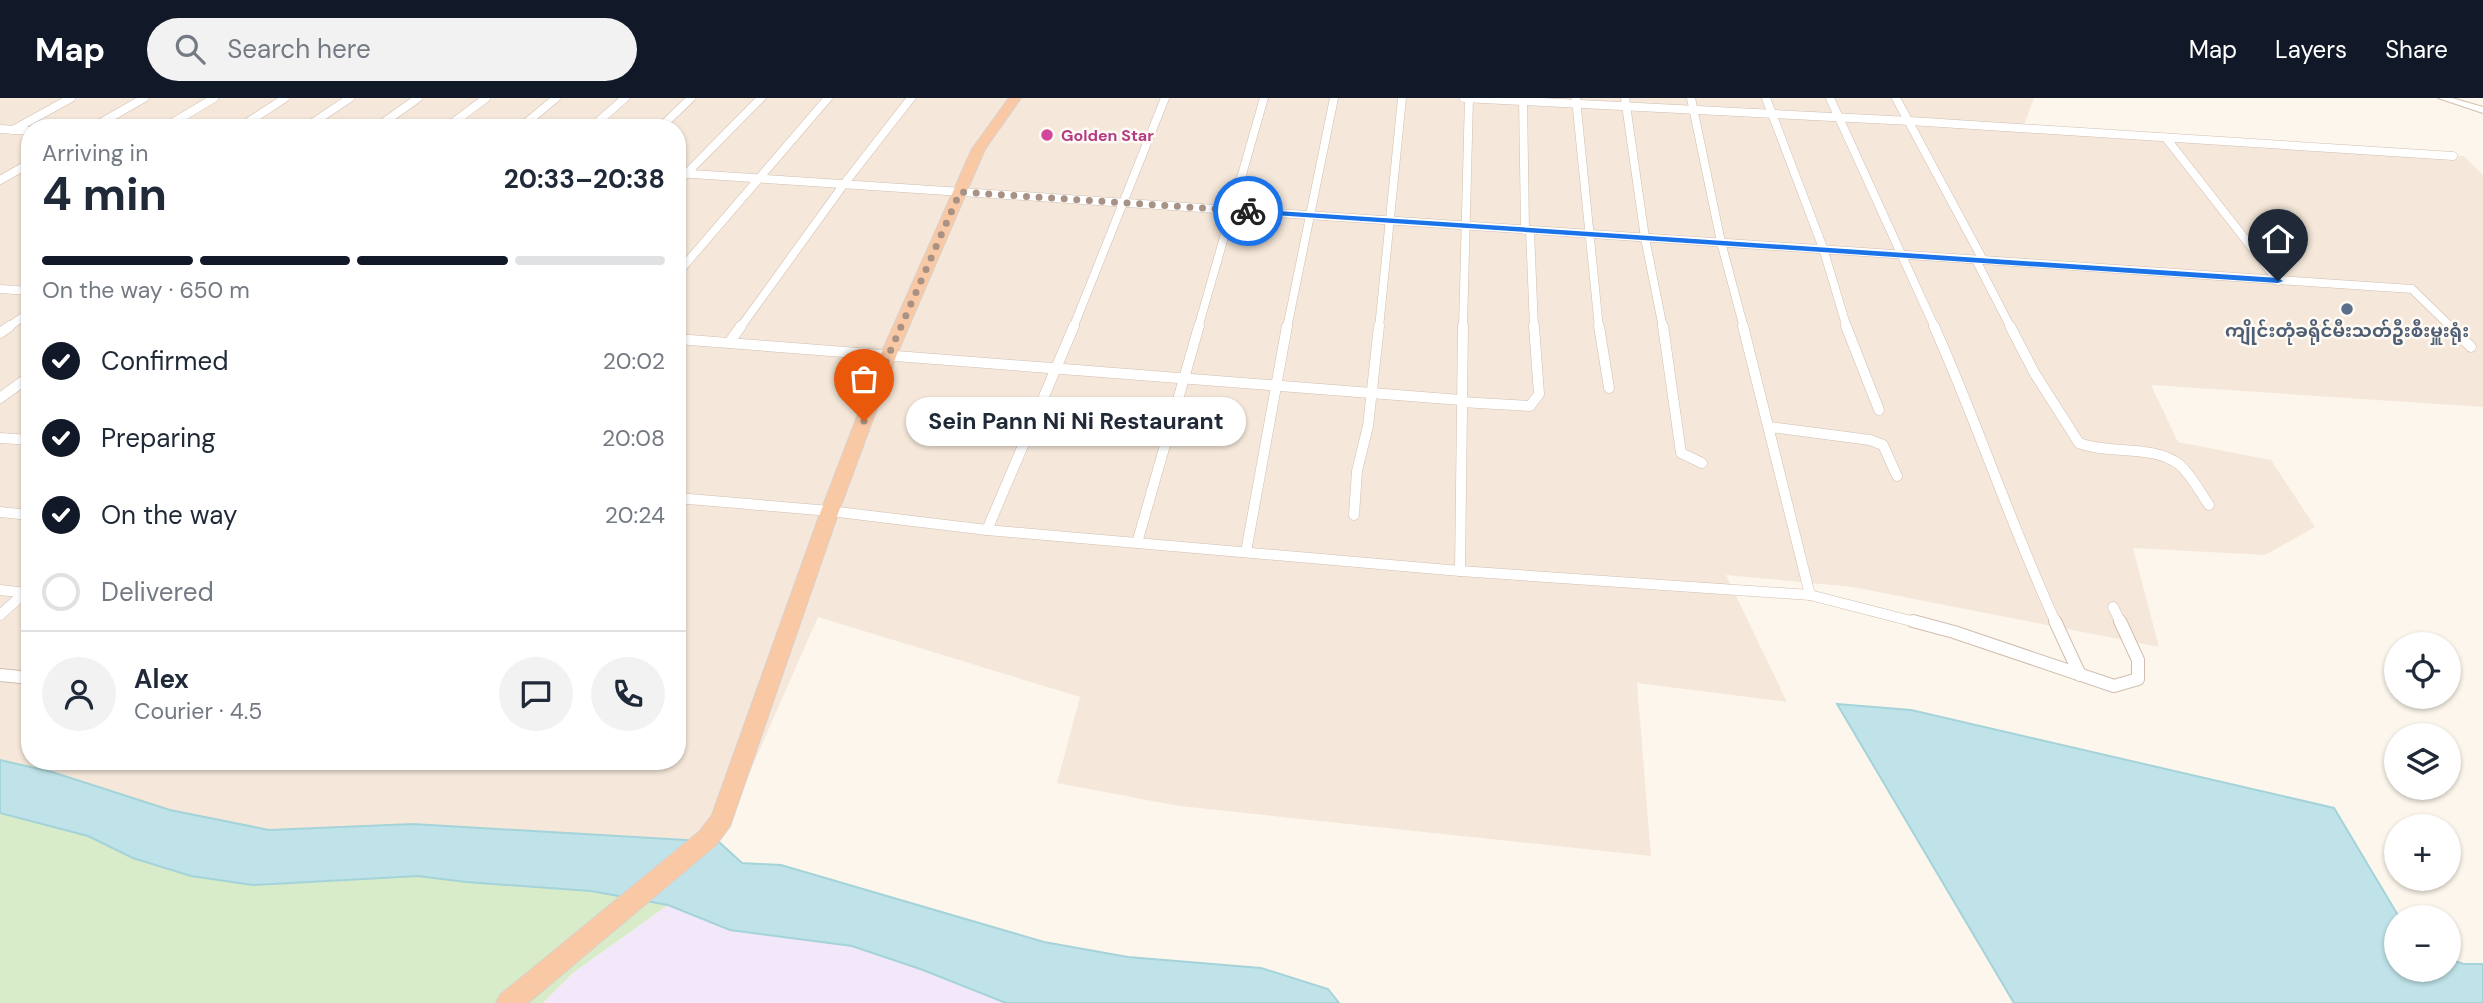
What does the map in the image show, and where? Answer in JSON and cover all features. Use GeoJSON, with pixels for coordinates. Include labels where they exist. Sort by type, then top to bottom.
{"type":"FeatureCollection","features":[{"type":"Feature","properties":{"kind":"highway"},"geometry":{"type":"LineString","coordinates":[[509,1003],[708,838],[722,819],[830,511],[889,354],[979,149],[1016,98]]}},
{"type":"Feature","properties":{"kind":"street"},"geometry":{"type":"LineString","coordinates":[[33,119],[71,98]]}},
{"type":"Feature","properties":{"kind":"street"},"geometry":{"type":"LineString","coordinates":[[108,119],[144,98]]}},
{"type":"Feature","properties":{"kind":"street"},"geometry":{"type":"LineString","coordinates":[[179,119],[214,98]]}},
{"type":"Feature","properties":{"kind":"street"},"geometry":{"type":"LineString","coordinates":[[253,119],[285,98]]}},
{"type":"Feature","properties":{"kind":"street"},"geometry":{"type":"LineString","coordinates":[[318,119],[350,98]]}},
{"type":"Feature","properties":{"kind":"street"},"geometry":{"type":"LineString","coordinates":[[389,119],[418,98]]}},
{"type":"Feature","properties":{"kind":"street"},"geometry":{"type":"LineString","coordinates":[[458,119],[486,98]]}},
{"type":"Feature","properties":{"kind":"street"},"geometry":{"type":"LineString","coordinates":[[531,119],[556,98]]}},
{"type":"Feature","properties":{"kind":"street"},"geometry":{"type":"LineString","coordinates":[[601,119],[625,98]]}},
{"type":"Feature","properties":{"kind":"street"},"geometry":{"type":"LineString","coordinates":[[669,119],[691,98]]}},
{"type":"Feature","properties":{"kind":"street"},"geometry":{"type":"LineString","coordinates":[[687,173],[761,98]]}},
{"type":"Feature","properties":{"kind":"street"},"geometry":{"type":"LineString","coordinates":[[686,263],[828,98]]}},
{"type":"Feature","properties":{"kind":"street"},"geometry":{"type":"LineString","coordinates":[[729,343],[844,184],[911,98]]}},
{"type":"Feature","properties":{"kind":"street"},"geometry":{"type":"LineString","coordinates":[[987,530],[1057,368],[1166,98]]}},
{"type":"Feature","properties":{"kind":"street"},"geometry":{"type":"LineString","coordinates":[[1137,543],[1264,98]]}},
{"type":"Feature","properties":{"kind":"street"},"geometry":{"type":"LineString","coordinates":[[1246,552],[1275,385],[1334,98]]}},
{"type":"Feature","properties":{"kind":"street"},"geometry":{"type":"LineString","coordinates":[[1354,515],[1357,471],[1368,426],[1402,98]]}},
{"type":"Feature","properties":{"kind":"street"},"geometry":{"type":"LineString","coordinates":[[1460,571],[1467,98],[1625,103],[1694,111],[1910,121],[2453,156]]}},
{"type":"Feature","properties":{"kind":"street"},"geometry":{"type":"LineString","coordinates":[[1691,98],[1720,242],[1770,427],[1810,595]]}},
{"type":"Feature","properties":{"kind":"street"},"geometry":{"type":"LineString","coordinates":[[1766,98],[1823,248],[1845,323],[1879,410]]}},
{"type":"Feature","properties":{"kind":"street"},"geometry":{"type":"LineString","coordinates":[[1830,98],[1954,370],[2031,569],[2080,676]]}},
{"type":"Feature","properties":{"kind":"street"},"geometry":{"type":"LineString","coordinates":[[1896,98],[1910,121],[1923,153],[2035,374],[2080,443],[2089,448],[2146,455],[2176,463],[2208,505]]}},
{"type":"Feature","properties":{"kind":"street"},"geometry":{"type":"LineString","coordinates":[[2442,98],[2483,110]]}},
{"type":"Feature","properties":{"kind":"street"},"geometry":{"type":"LineString","coordinates":[[686,340],[1275,385],[1520,407],[1530,405],[1539,394],[1532,305],[1523,100]]}},
{"type":"Feature","properties":{"kind":"street"},"geometry":{"type":"LineString","coordinates":[[1576,101],[1588,234],[1601,345],[1609,388]]}},
{"type":"Feature","properties":{"kind":"street"},"geometry":{"type":"LineString","coordinates":[[1625,103],[1645,238],[1669,356],[1681,453],[1702,463]]}},
{"type":"Feature","properties":{"kind":"street"},"geometry":{"type":"LineString","coordinates":[[13,130],[21,126]]}},
{"type":"Feature","properties":{"kind":"street"},"geometry":{"type":"LineString","coordinates":[[0,129],[21,130]]}},
{"type":"Feature","properties":{"kind":"street"},"geometry":{"type":"LineString","coordinates":[[2166,138],[2278,281]]}},
{"type":"Feature","properties":{"kind":"street"},"geometry":{"type":"LineString","coordinates":[[0,180],[21,168]]}},
{"type":"Feature","properties":{"kind":"street"},"geometry":{"type":"LineString","coordinates":[[687,173],[2412,289],[2471,346]]}},
{"type":"Feature","properties":{"kind":"street"},"geometry":{"type":"LineString","coordinates":[[0,289],[21,290]]}},
{"type":"Feature","properties":{"kind":"street"},"geometry":{"type":"LineString","coordinates":[[0,334],[21,319]]}},
{"type":"Feature","properties":{"kind":"street"},"geometry":{"type":"LineString","coordinates":[[0,398],[21,383]]}},
{"type":"Feature","properties":{"kind":"street"},"geometry":{"type":"LineString","coordinates":[[1770,427],[1870,440],[1883,445],[1896,476]]}},
{"type":"Feature","properties":{"kind":"street"},"geometry":{"type":"LineString","coordinates":[[0,438],[21,439]]}},
{"type":"Feature","properties":{"kind":"street"},"geometry":{"type":"LineString","coordinates":[[686,499],[830,511],[987,530],[1460,571],[1810,595],[1954,632],[2114,686],[2138,679],[2138,660],[2113,607]]}},
{"type":"Feature","properties":{"kind":"street"},"geometry":{"type":"LineString","coordinates":[[0,512],[21,514]]}},
{"type":"Feature","properties":{"kind":"street"},"geometry":{"type":"LineString","coordinates":[[0,590],[21,591]]}},
{"type":"Feature","properties":{"kind":"street"},"geometry":{"type":"LineString","coordinates":[[0,615],[21,597]]}},
{"type":"Feature","properties":{"kind":"street"},"geometry":{"type":"LineString","coordinates":[[0,675],[21,677]]}},
{"type":"Feature","properties":{"kind":"shaded area"},"geometry":{"type":"Polygon","coordinates":[[[0,98],[2034,98],[2023,128],[2464,156],[2483,175],[2483,407],[2151,385],[2178,442],[2271,460],[2315,527],[2265,555],[2133,548],[2159,647],[1853,587],[1726,575],[1787,702],[1637,683],[1651,856],[1179,806],[1057,783],[1080,697],[818,617],[719,842],[413,824],[269,830],[170,810],[43,770],[686,770],[686,119],[21,119],[21,765],[0,760],[0,98]]]}},
{"type":"Feature","properties":{"kind":"shaded area"},"geometry":{"type":"Polygon","coordinates":[[[668,905],[730,930],[851,946],[923,970],[1006,1003],[543,1003],[573,973],[668,905]]]}},
{"type":"Feature","properties":{"kind":"green space"},"geometry":{"type":"Polygon","coordinates":[[[0,813],[88,836],[133,858],[191,876],[253,885],[418,876],[591,891],[668,905],[573,973],[543,1003],[0,1003],[0,813]]]}},
{"type":"Feature","properties":{"kind":"water"},"geometry":{"type":"Polygon","coordinates":[[[1837,704],[1911,710],[2334,808],[2392,905],[2384,905],[2384,982],[2461,982],[2461,963],[2483,964],[2483,1003],[2014,1003],[1837,704]]]}},
{"type":"Feature","properties":{"kind":"water"},"geometry":{"type":"Polygon","coordinates":[[[0,760],[21,765],[21,770],[52,772],[170,810],[269,830],[413,824],[719,842],[742,863],[781,865],[1044,942],[1128,957],[1261,968],[1328,989],[1339,1003],[1006,1003],[923,970],[852,946],[730,930],[668,905],[591,891],[418,876],[253,885],[191,876],[133,858],[88,836],[0,813],[0,760]]]}},
{"type":"Feature","properties":{"kind":"way so far"},"geometry":{"type":"LineString","coordinates":[[864,421],[889,354],[960,192],[1248,211]]}},
{"type":"Feature","properties":{"kind":"place","name":"Golden Star"},"geometry":{"type":"Point","coordinates":[1047,135]}},
{"type":"Feature","properties":{"kind":"place","name":"ကျိုင်းတုံခရိုင်မီးသတ်ဦးစီးမှူးရုံး"},"geometry":{"type":"Point","coordinates":[2347,309]}},
{"type":"Feature","properties":{"kind":"place","name":"Sein Pann Ni Ni Restaurant"},"geometry":{"type":"Point","coordinates":[864,421]}},
{"type":"Feature","properties":{"kind":"route"},"geometry":{"type":"LineString","coordinates":[[1248,211],[2278,281]]}}]}
